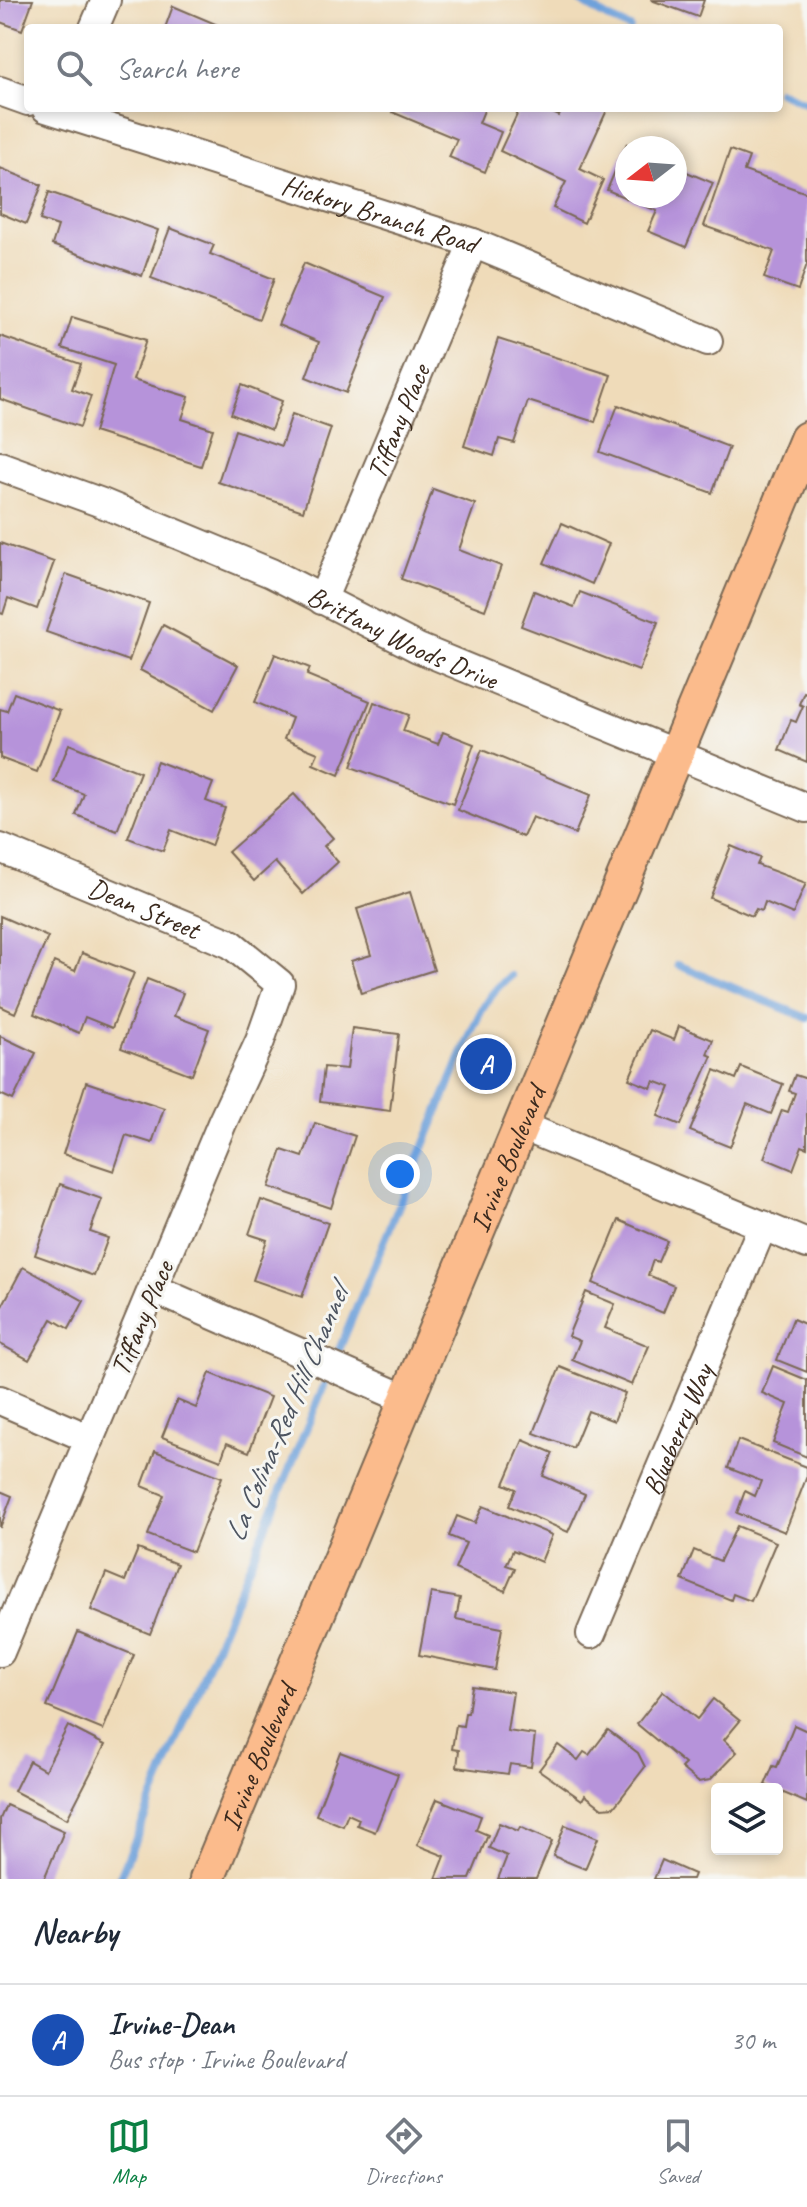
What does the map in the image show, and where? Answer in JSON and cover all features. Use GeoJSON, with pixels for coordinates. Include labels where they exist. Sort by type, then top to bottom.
{"type":"FeatureCollection","features":[{"type":"Feature","properties":{"kind":"main road","name":"Irvine Boulevard"},"geometry":{"type":"LineString","coordinates":[[207,1879],[678,755],[807,439]]}},
{"type":"Feature","properties":{"kind":"street"},"geometry":{"type":"LineString","coordinates":[[96,24],[106,0]]}},
{"type":"Feature","properties":{"kind":"street"},"geometry":{"type":"LineString","coordinates":[[0,91],[24,100]]}},
{"type":"Feature","properties":{"kind":"street","name":"Hickory Branch Road"},"geometry":{"type":"LineString","coordinates":[[61,112],[473,243],[708,341]]}},
{"type":"Feature","properties":{"kind":"street","name":"Tiffany Place"},"geometry":{"type":"LineString","coordinates":[[322,600],[473,243]]}},
{"type":"Feature","properties":{"kind":"street","name":"Brittany Woods Drive"},"geometry":{"type":"LineString","coordinates":[[0,466],[102,503],[271,573],[418,648],[807,808]]}},
{"type":"Feature","properties":{"kind":"street","name":"Dean Street"},"geometry":{"type":"LineString","coordinates":[[0,848],[231,944],[280,984]]}},
{"type":"Feature","properties":{"kind":"street","name":"Tiffany Place"},"geometry":{"type":"LineString","coordinates":[[0,1652],[222,1123],[260,1041],[280,984]]}},
{"type":"Feature","properties":{"kind":"street"},"geometry":{"type":"LineString","coordinates":[[522,1126],[807,1244]]}},
{"type":"Feature","properties":{"kind":"street","name":"Blueberry Way"},"geometry":{"type":"LineString","coordinates":[[591,1634],[763,1225]]}},
{"type":"Feature","properties":{"kind":"street"},"geometry":{"type":"LineString","coordinates":[[154,1289],[408,1400]]}},
{"type":"Feature","properties":{"kind":"street"},"geometry":{"type":"LineString","coordinates":[[0,1400],[90,1439]]}},
{"type":"Feature","properties":{"kind":"building"},"geometry":{"type":"Polygon","coordinates":[[[0,0],[33,0],[22,30],[0,22],[0,0]]]}},
{"type":"Feature","properties":{"kind":"building"},"geometry":{"type":"Polygon","coordinates":[[[651,0],[704,0],[698,17],[651,0]]]}},
{"type":"Feature","properties":{"kind":"building"},"geometry":{"type":"Polygon","coordinates":[[[173,6],[216,24],[166,24],[173,6]]]}},
{"type":"Feature","properties":{"kind":"building"},"geometry":{"type":"Polygon","coordinates":[[[392,112],[483,112],[479,123],[501,132],[485,172],[449,157],[457,139],[392,112]]]}},
{"type":"Feature","properties":{"kind":"building"},"geometry":{"type":"Polygon","coordinates":[[[518,112],[550,112],[559,116],[561,112],[606,112],[580,169],[603,180],[584,223],[553,208],[566,182],[500,151],[518,112]]]}},
{"type":"Feature","properties":{"kind":"building"},"geometry":{"type":"Polygon","coordinates":[[[730,150],[749,157],[744,171],[807,193],[807,264],[798,290],[764,278],[774,251],[704,226],[730,150]]]}},
{"type":"Feature","properties":{"kind":"building"},"geometry":{"type":"Polygon","coordinates":[[[0,168],[42,185],[26,224],[0,213],[0,168]]]}},
{"type":"Feature","properties":{"kind":"building"},"geometry":{"type":"Polygon","coordinates":[[[615,171],[615,193],[607,190],[615,171]]]}},
{"type":"Feature","properties":{"kind":"building"},"geometry":{"type":"Polygon","coordinates":[[[687,172],[713,183],[686,247],[648,231],[657,211],[650,208],[687,208],[687,172]]]}},
{"type":"Feature","properties":{"kind":"building"},"geometry":{"type":"Polygon","coordinates":[[[49,192],[158,230],[142,276],[52,245],[58,226],[40,220],[49,192]]]}},
{"type":"Feature","properties":{"kind":"building"},"geometry":{"type":"Polygon","coordinates":[[[170,228],[214,245],[210,254],[274,279],[259,319],[151,278],[170,228]]]}},
{"type":"Feature","properties":{"kind":"building"},"geometry":{"type":"Polygon","coordinates":[[[304,263],[385,297],[346,393],[306,377],[319,342],[278,325],[304,263]]]}},
{"type":"Feature","properties":{"kind":"building"},"geometry":{"type":"Polygon","coordinates":[[[72,317],[146,340],[133,380],[189,397],[182,419],[213,429],[201,466],[94,432],[114,365],[62,348],[72,317]]]}},
{"type":"Feature","properties":{"kind":"building"},"geometry":{"type":"Polygon","coordinates":[[[0,336],[81,364],[72,389],[91,396],[80,427],[0,399],[0,336]]]}},
{"type":"Feature","properties":{"kind":"building"},"geometry":{"type":"Polygon","coordinates":[[[498,339],[611,375],[595,422],[528,401],[514,443],[499,439],[494,456],[464,446],[498,339]]]}},
{"type":"Feature","properties":{"kind":"building"},"geometry":{"type":"Polygon","coordinates":[[[242,385],[282,401],[271,430],[231,414],[242,385]]]}},
{"type":"Feature","properties":{"kind":"building"},"geometry":{"type":"Polygon","coordinates":[[[618,405],[729,447],[712,493],[600,452],[618,405]]]}},
{"type":"Feature","properties":{"kind":"building"},"geometry":{"type":"Polygon","coordinates":[[[292,414],[331,428],[303,511],[218,482],[235,430],[281,446],[292,414]]]}},
{"type":"Feature","properties":{"kind":"building"},"geometry":{"type":"Polygon","coordinates":[[[433,489],[475,504],[459,550],[501,566],[485,610],[401,579],[433,489]]]}},
{"type":"Feature","properties":{"kind":"building"},"geometry":{"type":"Polygon","coordinates":[[[562,523],[609,544],[592,584],[544,563],[562,523]]]}},
{"type":"Feature","properties":{"kind":"building"},"geometry":{"type":"Polygon","coordinates":[[[0,543],[54,562],[37,609],[8,598],[3,614],[0,613],[0,543]]]}},
{"type":"Feature","properties":{"kind":"building"},"geometry":{"type":"Polygon","coordinates":[[[66,574],[149,603],[129,661],[46,632],[66,574]]]}},
{"type":"Feature","properties":{"kind":"building"},"geometry":{"type":"Polygon","coordinates":[[[534,591],[574,607],[580,592],[658,622],[639,671],[521,626],[534,591]]]}},
{"type":"Feature","properties":{"kind":"building"},"geometry":{"type":"Polygon","coordinates":[[[163,625],[238,665],[214,710],[140,670],[163,625]]]}},
{"type":"Feature","properties":{"kind":"building"},"geometry":{"type":"Polygon","coordinates":[[[275,654],[310,668],[307,675],[370,701],[339,775],[313,764],[318,753],[284,739],[292,718],[255,702],[275,654]]]}},
{"type":"Feature","properties":{"kind":"building"},"geometry":{"type":"Polygon","coordinates":[[[804,692],[807,693],[807,762],[779,750],[791,720],[796,722],[803,706],[799,704],[804,692]]]}},
{"type":"Feature","properties":{"kind":"building"},"geometry":{"type":"Polygon","coordinates":[[[14,693],[60,711],[37,772],[0,758],[0,709],[7,711],[14,693]]]}},
{"type":"Feature","properties":{"kind":"building"},"geometry":{"type":"Polygon","coordinates":[[[374,702],[409,715],[403,731],[438,744],[443,732],[474,744],[453,804],[351,767],[374,702]]]}},
{"type":"Feature","properties":{"kind":"building"},"geometry":{"type":"Polygon","coordinates":[[[69,744],[140,772],[117,831],[76,815],[84,794],[54,782],[69,744]]]}},
{"type":"Feature","properties":{"kind":"building"},"geometry":{"type":"Polygon","coordinates":[[[482,750],[591,795],[575,834],[532,817],[523,837],[458,810],[482,750]]]}},
{"type":"Feature","properties":{"kind":"building"},"geometry":{"type":"Polygon","coordinates":[[[157,761],[213,783],[206,801],[225,808],[211,846],[171,830],[163,851],[128,838],[157,761]]]}},
{"type":"Feature","properties":{"kind":"building"},"geometry":{"type":"Polygon","coordinates":[[[294,794],[333,838],[324,846],[338,862],[303,894],[275,862],[254,881],[228,852],[294,794]]]}},
{"type":"Feature","properties":{"kind":"building"},"geometry":{"type":"Polygon","coordinates":[[[731,846],[760,858],[757,865],[806,883],[793,914],[765,902],[762,911],[756,909],[752,916],[710,898],[731,846]]]}},
{"type":"Feature","properties":{"kind":"building"},"geometry":{"type":"Polygon","coordinates":[[[410,892],[434,970],[361,993],[351,961],[371,955],[357,909],[410,892]]]}},
{"type":"Feature","properties":{"kind":"building"},"geometry":{"type":"Polygon","coordinates":[[[0,916],[48,937],[15,1013],[0,1006],[0,916]]]}},
{"type":"Feature","properties":{"kind":"building"},"geometry":{"type":"Polygon","coordinates":[[[82,953],[134,973],[112,1028],[85,1017],[79,1033],[34,1014],[54,962],[75,971],[82,953]]]}},
{"type":"Feature","properties":{"kind":"building"},"geometry":{"type":"Polygon","coordinates":[[[147,979],[183,993],[174,1016],[209,1029],[192,1075],[121,1048],[147,979]]]}},
{"type":"Feature","properties":{"kind":"building"},"geometry":{"type":"Polygon","coordinates":[[[679,1026],[713,1040],[707,1054],[712,1056],[681,1125],[658,1116],[670,1087],[654,1081],[651,1088],[629,1079],[650,1030],[674,1040],[679,1026]]]}},
{"type":"Feature","properties":{"kind":"building"},"geometry":{"type":"Polygon","coordinates":[[[352,1028],[399,1034],[390,1111],[320,1102],[324,1067],[347,1069],[352,1028]]]}},
{"type":"Feature","properties":{"kind":"building"},"geometry":{"type":"Polygon","coordinates":[[[0,1036],[36,1053],[13,1100],[0,1094],[0,1036]]]}},
{"type":"Feature","properties":{"kind":"building"},"geometry":{"type":"Polygon","coordinates":[[[741,1067],[783,1084],[771,1114],[747,1104],[730,1147],[690,1131],[715,1070],[736,1079],[741,1067]]]}},
{"type":"Feature","properties":{"kind":"building"},"geometry":{"type":"Polygon","coordinates":[[[795,1075],[807,1079],[807,1148],[802,1146],[793,1170],[764,1158],[782,1110],[788,1112],[795,1093],[789,1091],[795,1075]]]}},
{"type":"Feature","properties":{"kind":"building"},"geometry":{"type":"Polygon","coordinates":[[[86,1082],[164,1108],[152,1143],[126,1135],[114,1171],[63,1154],[86,1082]]]}},
{"type":"Feature","properties":{"kind":"building"},"geometry":{"type":"Polygon","coordinates":[[[315,1123],[355,1136],[331,1208],[269,1187],[282,1150],[303,1157],[315,1123]]]}},
{"type":"Feature","properties":{"kind":"building"},"geometry":{"type":"Polygon","coordinates":[[[60,1184],[102,1199],[90,1232],[108,1238],[94,1276],[35,1255],[60,1184]]]}},
{"type":"Feature","properties":{"kind":"building"},"geometry":{"type":"Polygon","coordinates":[[[261,1200],[328,1223],[302,1297],[253,1280],[267,1240],[249,1234],[261,1200]]]}},
{"type":"Feature","properties":{"kind":"building"},"geometry":{"type":"Polygon","coordinates":[[[619,1220],[667,1241],[658,1262],[653,1260],[648,1275],[674,1286],[663,1313],[593,1283],[619,1220]]]}},
{"type":"Feature","properties":{"kind":"building"},"geometry":{"type":"Polygon","coordinates":[[[23,1267],[84,1301],[69,1329],[52,1319],[29,1360],[0,1344],[0,1310],[23,1267]]]}},
{"type":"Feature","properties":{"kind":"building"},"geometry":{"type":"Polygon","coordinates":[[[586,1292],[615,1304],[605,1328],[649,1346],[632,1385],[572,1360],[580,1341],[568,1336],[586,1292]]]}},
{"type":"Feature","properties":{"kind":"building"},"geometry":{"type":"Polygon","coordinates":[[[793,1319],[807,1325],[807,1372],[777,1360],[793,1319]]]}},
{"type":"Feature","properties":{"kind":"building"},"geometry":{"type":"Polygon","coordinates":[[[773,1366],[807,1380],[807,1457],[773,1443],[788,1404],[762,1393],[773,1366]]]}},
{"type":"Feature","properties":{"kind":"building"},"geometry":{"type":"Polygon","coordinates":[[[560,1367],[625,1393],[614,1421],[588,1411],[573,1448],[534,1433],[560,1367]]]}},
{"type":"Feature","properties":{"kind":"building"},"geometry":{"type":"Polygon","coordinates":[[[210,1373],[270,1397],[249,1452],[227,1443],[221,1460],[162,1437],[177,1400],[196,1408],[210,1373]]]}},
{"type":"Feature","properties":{"kind":"building"},"geometry":{"type":"Polygon","coordinates":[[[523,1440],[553,1453],[543,1476],[585,1494],[568,1532],[509,1506],[516,1489],[504,1484],[523,1440]]]}},
{"type":"Feature","properties":{"kind":"building"},"geometry":{"type":"Polygon","coordinates":[[[738,1440],[807,1467],[807,1476],[785,1532],[737,1513],[745,1491],[755,1496],[761,1481],[728,1468],[738,1440]]]}},
{"type":"Feature","properties":{"kind":"building"},"geometry":{"type":"Polygon","coordinates":[[[155,1451],[222,1477],[193,1552],[148,1535],[164,1495],[142,1486],[155,1451]]]}},
{"type":"Feature","properties":{"kind":"building"},"geometry":{"type":"Polygon","coordinates":[[[0,1491],[12,1496],[0,1528],[0,1491]]]}},
{"type":"Feature","properties":{"kind":"building"},"geometry":{"type":"Polygon","coordinates":[[[483,1506],[552,1535],[541,1562],[513,1550],[506,1565],[515,1568],[505,1591],[455,1569],[466,1543],[449,1536],[457,1516],[475,1523],[483,1506]]]}},
{"type":"Feature","properties":{"kind":"building"},"geometry":{"type":"Polygon","coordinates":[[[737,1526],[776,1542],[751,1601],[733,1594],[731,1600],[682,1580],[694,1550],[720,1561],[737,1526]]]}},
{"type":"Feature","properties":{"kind":"building"},"geometry":{"type":"Polygon","coordinates":[[[138,1549],[177,1564],[150,1634],[91,1610],[106,1573],[125,1581],[138,1549]]]}},
{"type":"Feature","properties":{"kind":"building"},"geometry":{"type":"Polygon","coordinates":[[[431,1593],[460,1598],[456,1619],[502,1628],[495,1670],[419,1655],[431,1593]]]}},
{"type":"Feature","properties":{"kind":"building"},"geometry":{"type":"Polygon","coordinates":[[[78,1632],[134,1655],[103,1730],[47,1707],[78,1632]]]}},
{"type":"Feature","properties":{"kind":"building"},"geometry":{"type":"Polygon","coordinates":[[[472,1686],[513,1692],[507,1731],[535,1735],[531,1767],[510,1764],[508,1774],[457,1767],[459,1750],[452,1749],[456,1725],[463,1726],[472,1686]]]}},
{"type":"Feature","properties":{"kind":"building"},"geometry":{"type":"Polygon","coordinates":[[[663,1691],[697,1719],[713,1699],[740,1721],[724,1740],[737,1752],[710,1780],[698,1782],[681,1768],[685,1764],[637,1724],[663,1691]]]}},
{"type":"Feature","properties":{"kind":"building"},"geometry":{"type":"Polygon","coordinates":[[[794,1725],[807,1731],[807,1803],[783,1793],[783,1783],[766,1783],[773,1766],[777,1767],[794,1725]]]}},
{"type":"Feature","properties":{"kind":"building"},"geometry":{"type":"Polygon","coordinates":[[[68,1726],[105,1745],[67,1819],[14,1791],[29,1761],[45,1770],[68,1726]]]}},
{"type":"Feature","properties":{"kind":"building"},"geometry":{"type":"Polygon","coordinates":[[[608,1730],[638,1753],[645,1767],[614,1807],[602,1808],[585,1795],[582,1800],[539,1770],[558,1745],[578,1760],[584,1752],[589,1755],[608,1730]]]}},
{"type":"Feature","properties":{"kind":"building"},"geometry":{"type":"Polygon","coordinates":[[[340,1752],[398,1774],[375,1832],[357,1825],[359,1819],[348,1814],[343,1826],[316,1815],[340,1752]]]}},
{"type":"Feature","properties":{"kind":"building"},"geometry":{"type":"Polygon","coordinates":[[[437,1799],[481,1816],[476,1830],[488,1835],[470,1879],[436,1879],[445,1856],[417,1845],[437,1799]]]}},
{"type":"Feature","properties":{"kind":"building"},"geometry":{"type":"Polygon","coordinates":[[[6,1805],[64,1831],[44,1879],[0,1879],[0,1819],[6,1805]]]}},
{"type":"Feature","properties":{"kind":"building"},"geometry":{"type":"Polygon","coordinates":[[[499,1823],[518,1831],[520,1827],[552,1841],[536,1879],[498,1879],[507,1856],[489,1848],[499,1823]]]}},
{"type":"Feature","properties":{"kind":"building"},"geometry":{"type":"Polygon","coordinates":[[[565,1825],[598,1838],[585,1869],[553,1856],[565,1825]]]}},
{"type":"Feature","properties":{"kind":"building"},"geometry":{"type":"Polygon","coordinates":[[[662,1860],[694,1874],[692,1879],[654,1879],[662,1860]]]}},
{"type":"Feature","properties":{"kind":"waterway"},"geometry":{"type":"LineString","coordinates":[[578,0],[621,24]]}},
{"type":"Feature","properties":{"kind":"waterway"},"geometry":{"type":"LineString","coordinates":[[783,93],[807,103]]}},
{"type":"Feature","properties":{"kind":"waterway","name":"La Colina-Red Hill Channel"},"geometry":{"type":"LineString","coordinates":[[678,965],[807,1018]]}},
{"type":"Feature","properties":{"kind":"waterway","name":"La Colina-Red Hill Channel"},"geometry":{"type":"LineString","coordinates":[[119,1879],[472,1030],[488,1000],[511,976]]}},
{"type":"Feature","properties":{"kind":"place","name":"Irvine-Dean"},"geometry":{"type":"Point","coordinates":[486,1064]}}]}
